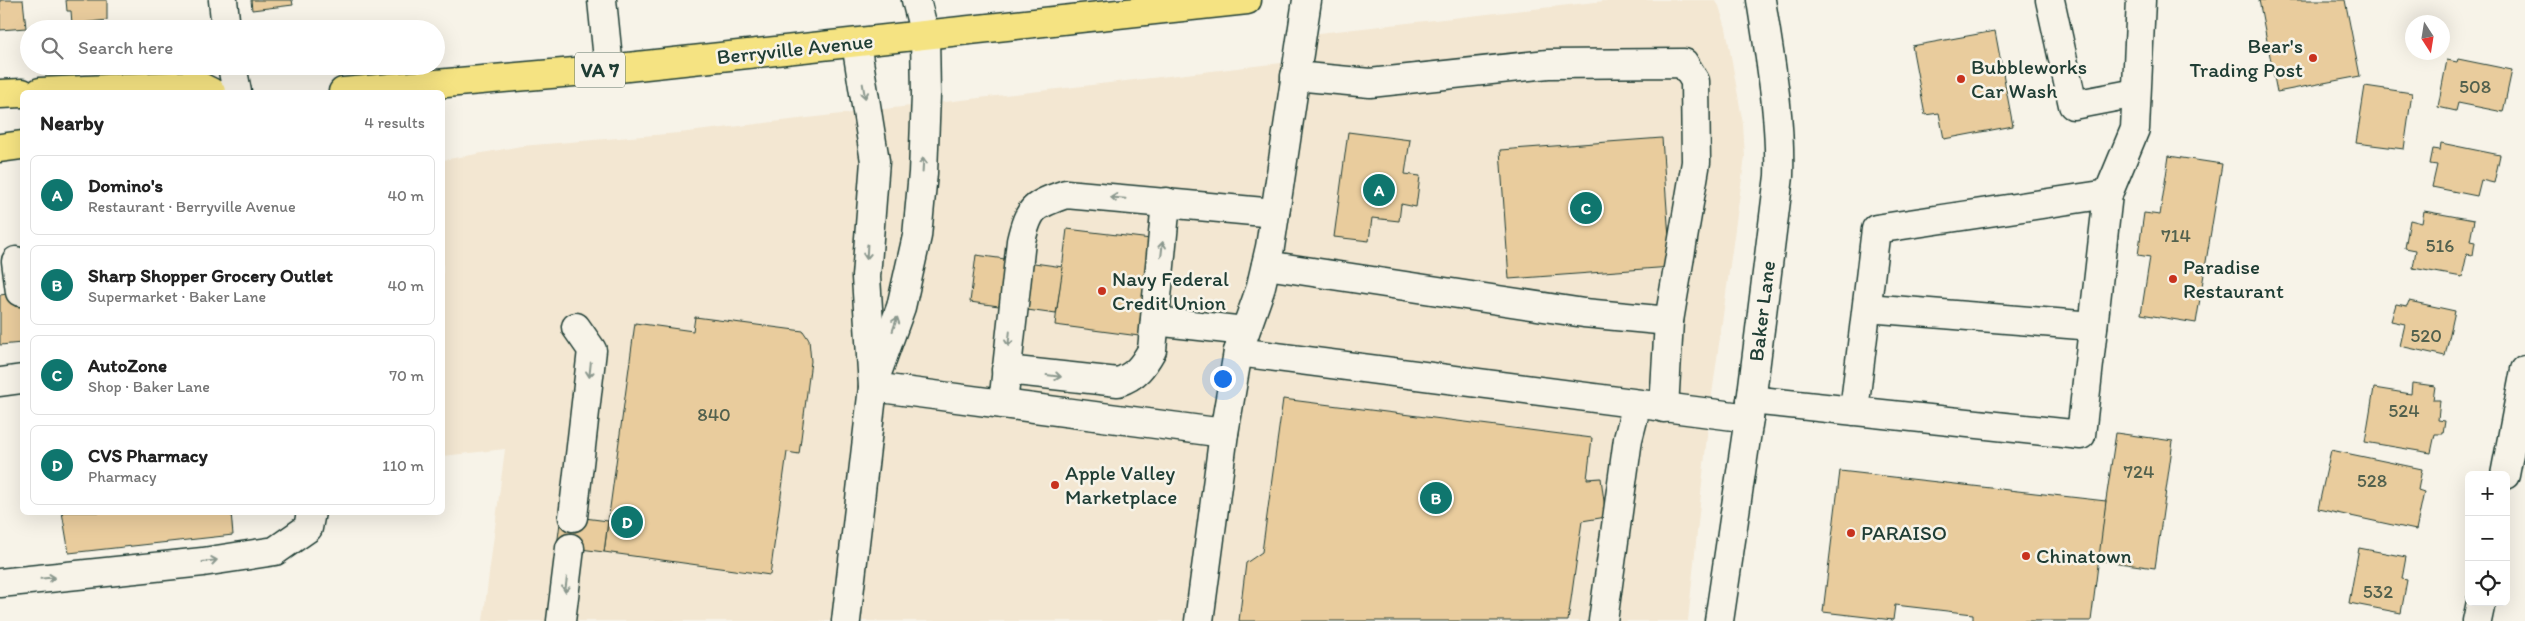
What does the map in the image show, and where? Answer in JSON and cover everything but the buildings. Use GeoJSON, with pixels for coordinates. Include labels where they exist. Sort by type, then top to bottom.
{"type":"FeatureCollection","features":[{"type":"Feature","properties":{"kind":"main road","name":"Berryville Avenue"},"geometry":{"type":"LineString","coordinates":[[366,90],[609,69],[1246,0]]}},
{"type":"Feature","properties":{"kind":"main road"},"geometry":{"type":"LineString","coordinates":[[85,90],[197,85],[207,90]]}},
{"type":"Feature","properties":{"kind":"main road"},"geometry":{"type":"LineString","coordinates":[[0,94],[20,93]]}},
{"type":"Feature","properties":{"kind":"main road"},"geometry":{"type":"LineString","coordinates":[[0,148],[20,145]]}},
{"type":"Feature","properties":{"kind":"street"},"geometry":{"type":"LineString","coordinates":[[223,0],[225,20]]}},
{"type":"Feature","properties":{"kind":"street"},"geometry":{"type":"LineString","coordinates":[[602,0],[609,69]]}},
{"type":"Feature","properties":{"kind":"street"},"geometry":{"type":"LineString","coordinates":[[873,387],[900,307],[917,236],[923,173],[926,95],[925,36],[916,0]]}},
{"type":"Feature","properties":{"kind":"street"},"geometry":{"type":"LineString","coordinates":[[1199,621],[1224,433],[1241,341],[1258,298],[1266,265],[1307,0]]}},
{"type":"Feature","properties":{"kind":"street","name":"Baker Lane"},"geometry":{"type":"LineString","coordinates":[[1719,621],[1750,409],[1779,176],[1780,138],[1777,104],[1761,0]]}},
{"type":"Feature","properties":{"kind":"street"},"geometry":{"type":"LineString","coordinates":[[2050,0],[2073,105],[2136,93]]}},
{"type":"Feature","properties":{"kind":"street"},"geometry":{"type":"LineString","coordinates":[[1155,321],[1241,341],[1664,408],[1854,411],[2081,435],[2108,194],[2135,129],[2141,0]]}},
{"type":"Feature","properties":{"kind":"street"},"geometry":{"type":"LineString","coordinates":[[846,621],[873,387],[866,278],[875,160],[856,43]]}},
{"type":"Feature","properties":{"kind":"street"},"geometry":{"type":"LineString","coordinates":[[1295,76],[1370,83],[1548,64],[1684,63],[1696,81],[1696,162],[1669,321],[1664,408]]}},
{"type":"Feature","properties":{"kind":"street"},"geometry":{"type":"LineString","coordinates":[[234,75],[238,90]]}},
{"type":"Feature","properties":{"kind":"street"},"geometry":{"type":"LineString","coordinates":[[1003,404],[1021,241],[1026,220],[1038,203],[1066,194],[1275,213]]}},
{"type":"Feature","properties":{"kind":"street"},"geometry":{"type":"LineString","coordinates":[[1854,411],[1876,229],[2108,194]]}},
{"type":"Feature","properties":{"kind":"street"},"geometry":{"type":"LineString","coordinates":[[1006,370],[1107,382],[1131,378],[1144,365],[1152,350],[1166,202]]}},
{"type":"Feature","properties":{"kind":"street"},"geometry":{"type":"LineString","coordinates":[[13,262],[20,292]]}},
{"type":"Feature","properties":{"kind":"street"},"geometry":{"type":"LineString","coordinates":[[1266,265],[1584,313],[1669,321]]}},
{"type":"Feature","properties":{"kind":"street"},"geometry":{"type":"LineString","coordinates":[[1867,308],[2093,326]]}},
{"type":"Feature","properties":{"kind":"street"},"geometry":{"type":"LineString","coordinates":[[574,517],[592,350],[576,327]]}},
{"type":"Feature","properties":{"kind":"street"},"geometry":{"type":"LineString","coordinates":[[2506,471],[2525,370]]}},
{"type":"Feature","properties":{"kind":"street"},"geometry":{"type":"LineString","coordinates":[[0,382],[20,379]]}},
{"type":"Feature","properties":{"kind":"street"},"geometry":{"type":"LineString","coordinates":[[873,387],[1224,433]]}},
{"type":"Feature","properties":{"kind":"street"},"geometry":{"type":"LineString","coordinates":[[1603,621],[1628,440],[1637,404]]}},
{"type":"Feature","properties":{"kind":"street"},"geometry":{"type":"LineString","coordinates":[[0,583],[203,562],[275,551],[308,528],[310,515]]}},
{"type":"Feature","properties":{"kind":"street"},"geometry":{"type":"LineString","coordinates":[[562,621],[570,548]]}},
{"type":"Feature","properties":{"kind":"street"},"geometry":{"type":"LineString","coordinates":[[2478,621],[2480,606]]}},
{"type":"Feature","properties":{"kind":"shaded area"},"geometry":{"type":"Polygon","coordinates":[[[1613,0],[1715,0],[1719,6],[1726,28],[1743,124],[1745,157],[1709,416],[1688,621],[483,621],[505,449],[445,456],[445,160],[521,146],[679,133],[1298,61],[1301,35],[1613,0]]]}},
{"type":"Feature","properties":{"kind":"place","name":"Bear's Trading Post"},"geometry":{"type":"Point","coordinates":[2313,58]}},
{"type":"Feature","properties":{"kind":"place","name":"Bubbleworks Car Wash"},"geometry":{"type":"Point","coordinates":[1961,79]}},
{"type":"Feature","properties":{"kind":"place","name":"Domino's"},"geometry":{"type":"Point","coordinates":[1379,190]}},
{"type":"Feature","properties":{"kind":"place","name":"AutoZone"},"geometry":{"type":"Point","coordinates":[1586,208]}},
{"type":"Feature","properties":{"kind":"place","name":"Paradise Restaurant"},"geometry":{"type":"Point","coordinates":[2173,279]}},
{"type":"Feature","properties":{"kind":"place","name":"Navy Federal Credit Union"},"geometry":{"type":"Point","coordinates":[1102,291]}},
{"type":"Feature","properties":{"kind":"place","name":"Apple Valley Marketplace"},"geometry":{"type":"Point","coordinates":[1055,485]}},
{"type":"Feature","properties":{"kind":"place","name":"Sharp Shopper Grocery Outlet"},"geometry":{"type":"Point","coordinates":[1436,498]}},
{"type":"Feature","properties":{"kind":"place","name":"CVS Pharmacy"},"geometry":{"type":"Point","coordinates":[627,522]}},
{"type":"Feature","properties":{"kind":"place","name":"PARAISO"},"geometry":{"type":"Point","coordinates":[1851,533]}},
{"type":"Feature","properties":{"kind":"place","name":"Chinatown"},"geometry":{"type":"Point","coordinates":[2026,556]}}]}
